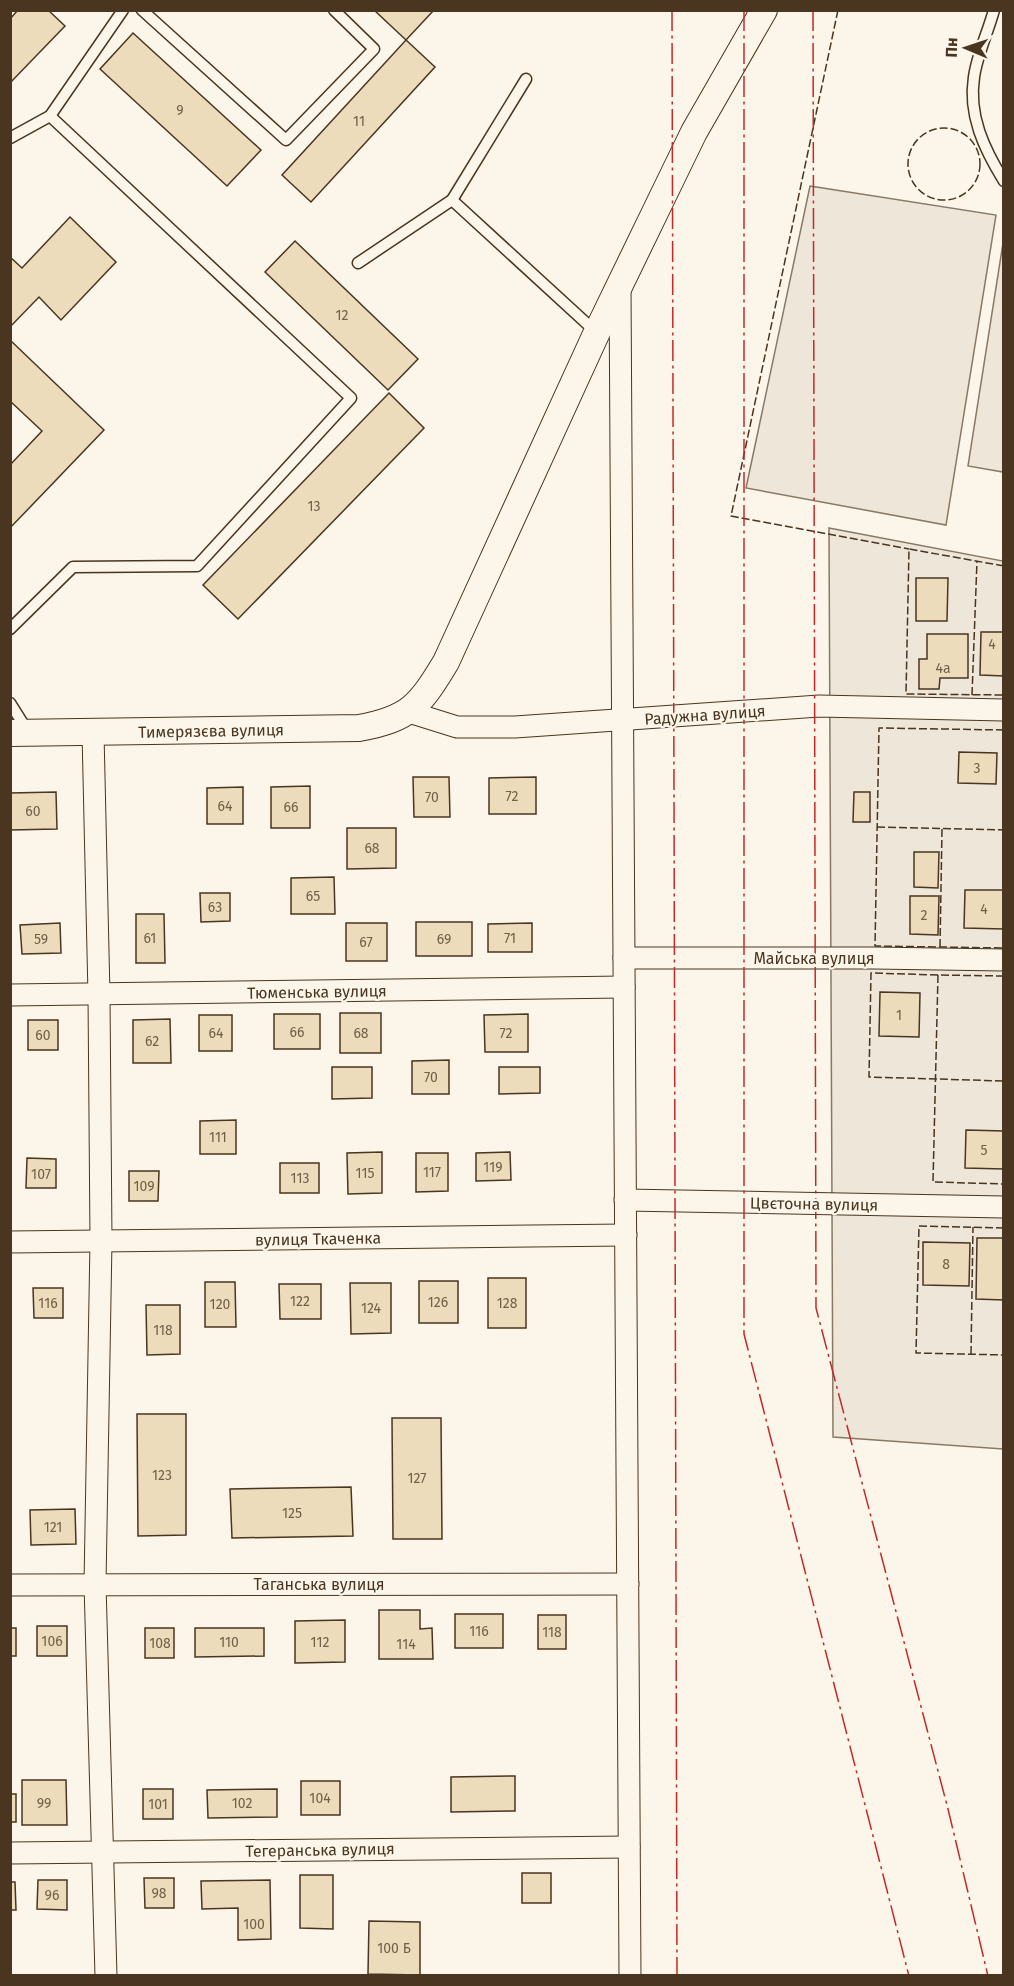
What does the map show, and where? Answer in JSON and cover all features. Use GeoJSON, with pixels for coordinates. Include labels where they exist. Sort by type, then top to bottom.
{"type":"FeatureCollection","features":[{"type":"Feature","properties":{"kind":"street"},"geometry":{"type":"LineString","coordinates":[[409,712],[430,688],[446,662],[597,332],[694,132],[764,10]]}},
{"type":"Feature","properties":{"kind":"street"},"geometry":{"type":"LineString","coordinates":[[620,285],[630,1976]]}},
{"type":"Feature","properties":{"kind":"street","name":"Радужна вулиця"},"geometry":{"type":"LineString","coordinates":[[409,712],[457,727],[515,727],[819,706],[1004,710]]}},
{"type":"Feature","properties":{"kind":"street","name":"Тимерязєва вулиця"},"geometry":{"type":"LineString","coordinates":[[20,733],[359,729],[384,724],[409,712]]}},
{"type":"Feature","properties":{"kind":"street"},"geometry":{"type":"LineString","coordinates":[[93,733],[99,995],[101,1242],[95,1584],[106,1976]]}},
{"type":"Feature","properties":{"kind":"street","name":"Майська вулиця"},"geometry":{"type":"LineString","coordinates":[[624,958],[1004,960]]}},
{"type":"Feature","properties":{"kind":"street","name":"Тюменська вулиця"},"geometry":{"type":"LineString","coordinates":[[10,995],[624,987]]}},
{"type":"Feature","properties":{"kind":"street","name":"Цвєточна вулиця"},"geometry":{"type":"LineString","coordinates":[[625,1200],[1004,1208]]}},
{"type":"Feature","properties":{"kind":"street","name":"вулиця Ткаченка"},"geometry":{"type":"LineString","coordinates":[[10,1242],[626,1235]]}},
{"type":"Feature","properties":{"kind":"street","name":"Таганська вулиця"},"geometry":{"type":"LineString","coordinates":[[10,1585],[628,1584]]}},
{"type":"Feature","properties":{"kind":"street","name":"Тегеранська вулиця"},"geometry":{"type":"LineString","coordinates":[[10,1853],[629,1847]]}},
{"type":"Feature","properties":{"kind":"lane"},"geometry":{"type":"LineString","coordinates":[[10,138],[50,116],[123,10]]}},
{"type":"Feature","properties":{"kind":"lane"},"geometry":{"type":"LineString","coordinates":[[142,10],[286,140],[374,49],[334,10]]}},
{"type":"Feature","properties":{"kind":"lane"},"geometry":{"type":"LineString","coordinates":[[994,10],[974,76],[973,116],[990,159],[1004,181]]}},
{"type":"Feature","properties":{"kind":"lane"},"geometry":{"type":"LineString","coordinates":[[358,263],[452,200],[526,79]]}},
{"type":"Feature","properties":{"kind":"lane"},"geometry":{"type":"LineString","coordinates":[[10,629],[73,567],[197,566],[351,398],[50,116]]}},
{"type":"Feature","properties":{"kind":"lane"},"geometry":{"type":"LineString","coordinates":[[452,200],[597,332]]}},
{"type":"Feature","properties":{"kind":"lane"},"geometry":{"type":"LineString","coordinates":[[10,703],[20,733]]}},
{"type":"Feature","properties":{"kind":"shaded area"},"geometry":{"type":"Polygon","coordinates":[[[810,186],[996,215],[946,525],[746,488],[810,186]]]}},
{"type":"Feature","properties":{"kind":"shaded area"},"geometry":{"type":"Polygon","coordinates":[[[1003,243],[1003,472],[968,466],[1003,243]]]}},
{"type":"Feature","properties":{"kind":"shaded area"},"geometry":{"type":"Polygon","coordinates":[[[829,528],[1003,561],[1003,1449],[833,1437],[829,528]]]}},
{"type":"Feature","properties":{"kind":"building"},"geometry":{"type":"Polygon","coordinates":[[[18,10],[48,10],[65,26],[10,83],[10,19],[18,10]]]}},
{"type":"Feature","properties":{"kind":"building"},"geometry":{"type":"Polygon","coordinates":[[[374,10],[434,10],[406,40],[374,10]]]}},
{"type":"Feature","properties":{"kind":"building"},"geometry":{"type":"Polygon","coordinates":[[[133,33],[261,150],[227,186],[100,69],[133,33]]]}},
{"type":"Feature","properties":{"kind":"building"},"geometry":{"type":"Polygon","coordinates":[[[406,40],[435,67],[311,202],[282,175],[406,40]]]}},
{"type":"Feature","properties":{"kind":"building"},"geometry":{"type":"Polygon","coordinates":[[[70,217],[116,262],[61,320],[39,297],[10,327],[10,257],[22,268],[70,217]]]}},
{"type":"Feature","properties":{"kind":"building"},"geometry":{"type":"Polygon","coordinates":[[[295,241],[418,359],[388,390],[265,272],[295,241]]]}},
{"type":"Feature","properties":{"kind":"building"},"geometry":{"type":"Polygon","coordinates":[[[10,340],[104,430],[10,528],[10,465],[42,431],[10,401],[10,340]]]}},
{"type":"Feature","properties":{"kind":"building"},"geometry":{"type":"Polygon","coordinates":[[[389,393],[424,428],[238,619],[203,585],[389,393]]]}},
{"type":"Feature","properties":{"kind":"building"},"geometry":{"type":"Polygon","coordinates":[[[916,578],[948,578],[947,621],[916,621],[916,578]]]}},
{"type":"Feature","properties":{"kind":"building"},"geometry":{"type":"Polygon","coordinates":[[[981,632],[1004,632],[1004,676],[980,675],[981,632]]]}},
{"type":"Feature","properties":{"kind":"building"},"geometry":{"type":"Polygon","coordinates":[[[927,634],[968,634],[968,678],[940,678],[939,689],[919,689],[919,659],[927,659],[927,634]]]}},
{"type":"Feature","properties":{"kind":"building"},"geometry":{"type":"Polygon","coordinates":[[[959,752],[997,753],[996,784],[958,783],[959,752]]]}},
{"type":"Feature","properties":{"kind":"building"},"geometry":{"type":"Polygon","coordinates":[[[413,777],[449,777],[450,817],[414,817],[413,777]]]}},
{"type":"Feature","properties":{"kind":"building"},"geometry":{"type":"Polygon","coordinates":[[[536,777],[536,814],[489,814],[489,778],[536,777]]]}},
{"type":"Feature","properties":{"kind":"building"},"geometry":{"type":"Polygon","coordinates":[[[310,786],[310,828],[271,828],[271,787],[310,786]]]}},
{"type":"Feature","properties":{"kind":"building"},"geometry":{"type":"Polygon","coordinates":[[[243,787],[243,824],[207,824],[207,788],[243,787]]]}},
{"type":"Feature","properties":{"kind":"building"},"geometry":{"type":"Polygon","coordinates":[[[56,792],[57,829],[10,830],[10,793],[56,792]]]}},
{"type":"Feature","properties":{"kind":"building"},"geometry":{"type":"Polygon","coordinates":[[[854,792],[870,792],[870,822],[853,822],[854,792]]]}},
{"type":"Feature","properties":{"kind":"building"},"geometry":{"type":"Polygon","coordinates":[[[347,828],[396,828],[396,868],[347,869],[347,828]]]}},
{"type":"Feature","properties":{"kind":"building"},"geometry":{"type":"Polygon","coordinates":[[[914,852],[939,852],[938,888],[914,887],[914,852]]]}},
{"type":"Feature","properties":{"kind":"building"},"geometry":{"type":"Polygon","coordinates":[[[334,877],[335,914],[291,914],[291,878],[334,877]]]}},
{"type":"Feature","properties":{"kind":"building"},"geometry":{"type":"Polygon","coordinates":[[[965,890],[1004,890],[1004,929],[964,928],[965,890]]]}},
{"type":"Feature","properties":{"kind":"building"},"geometry":{"type":"Polygon","coordinates":[[[200,893],[230,893],[230,921],[201,922],[200,893]]]}},
{"type":"Feature","properties":{"kind":"building"},"geometry":{"type":"Polygon","coordinates":[[[910,896],[939,896],[938,935],[910,934],[910,896]]]}},
{"type":"Feature","properties":{"kind":"building"},"geometry":{"type":"Polygon","coordinates":[[[136,914],[164,914],[165,963],[136,963],[136,914]]]}},
{"type":"Feature","properties":{"kind":"building"},"geometry":{"type":"Polygon","coordinates":[[[416,922],[472,922],[472,956],[416,956],[416,922]]]}},
{"type":"Feature","properties":{"kind":"building"},"geometry":{"type":"Polygon","coordinates":[[[60,923],[61,953],[22,954],[20,925],[60,923]]]}},
{"type":"Feature","properties":{"kind":"building"},"geometry":{"type":"Polygon","coordinates":[[[346,923],[387,923],[387,961],[346,961],[346,923]]]}},
{"type":"Feature","properties":{"kind":"building"},"geometry":{"type":"Polygon","coordinates":[[[532,923],[532,952],[488,952],[488,924],[532,923]]]}},
{"type":"Feature","properties":{"kind":"building"},"geometry":{"type":"Polygon","coordinates":[[[880,992],[920,993],[919,1037],[879,1036],[880,992]]]}},
{"type":"Feature","properties":{"kind":"building"},"geometry":{"type":"Polygon","coordinates":[[[340,1013],[381,1013],[381,1053],[340,1053],[340,1013]]]}},
{"type":"Feature","properties":{"kind":"building"},"geometry":{"type":"Polygon","coordinates":[[[274,1014],[320,1014],[320,1049],[274,1049],[274,1014]]]}},
{"type":"Feature","properties":{"kind":"building"},"geometry":{"type":"Polygon","coordinates":[[[528,1014],[528,1052],[485,1052],[484,1015],[528,1014]]]}},
{"type":"Feature","properties":{"kind":"building"},"geometry":{"type":"Polygon","coordinates":[[[199,1015],[232,1015],[232,1051],[199,1051],[199,1015]]]}},
{"type":"Feature","properties":{"kind":"building"},"geometry":{"type":"Polygon","coordinates":[[[170,1019],[171,1063],[133,1063],[133,1020],[170,1019]]]}},
{"type":"Feature","properties":{"kind":"building"},"geometry":{"type":"Polygon","coordinates":[[[28,1020],[58,1020],[58,1050],[28,1050],[28,1020]]]}},
{"type":"Feature","properties":{"kind":"building"},"geometry":{"type":"Polygon","coordinates":[[[449,1060],[449,1094],[412,1094],[412,1061],[449,1060]]]}},
{"type":"Feature","properties":{"kind":"building"},"geometry":{"type":"Polygon","coordinates":[[[332,1067],[372,1067],[372,1098],[332,1099],[332,1067]]]}},
{"type":"Feature","properties":{"kind":"building"},"geometry":{"type":"Polygon","coordinates":[[[499,1067],[540,1067],[540,1093],[499,1094],[499,1067]]]}},
{"type":"Feature","properties":{"kind":"building"},"geometry":{"type":"Polygon","coordinates":[[[236,1120],[236,1154],[200,1154],[200,1121],[236,1120]]]}},
{"type":"Feature","properties":{"kind":"building"},"geometry":{"type":"Polygon","coordinates":[[[966,1130],[1004,1131],[1004,1169],[965,1168],[966,1130]]]}},
{"type":"Feature","properties":{"kind":"building"},"geometry":{"type":"Polygon","coordinates":[[[382,1152],[382,1193],[348,1194],[347,1153],[382,1152]]]}},
{"type":"Feature","properties":{"kind":"building"},"geometry":{"type":"Polygon","coordinates":[[[510,1152],[511,1180],[476,1181],[476,1153],[510,1152]]]}},
{"type":"Feature","properties":{"kind":"building"},"geometry":{"type":"Polygon","coordinates":[[[416,1153],[448,1153],[448,1191],[416,1192],[416,1153]]]}},
{"type":"Feature","properties":{"kind":"building"},"geometry":{"type":"Polygon","coordinates":[[[27,1158],[56,1159],[56,1188],[26,1188],[27,1158]]]}},
{"type":"Feature","properties":{"kind":"building"},"geometry":{"type":"Polygon","coordinates":[[[280,1163],[319,1163],[319,1193],[280,1193],[280,1163]]]}},
{"type":"Feature","properties":{"kind":"building"},"geometry":{"type":"Polygon","coordinates":[[[129,1171],[159,1171],[158,1201],[129,1201],[129,1171]]]}},
{"type":"Feature","properties":{"kind":"building"},"geometry":{"type":"Polygon","coordinates":[[[977,1238],[1004,1238],[1004,1300],[976,1299],[977,1238]]]}},
{"type":"Feature","properties":{"kind":"building"},"geometry":{"type":"Polygon","coordinates":[[[923,1242],[970,1243],[969,1286],[923,1285],[923,1242]]]}},
{"type":"Feature","properties":{"kind":"building"},"geometry":{"type":"Polygon","coordinates":[[[488,1278],[526,1278],[526,1328],[488,1328],[488,1278]]]}},
{"type":"Feature","properties":{"kind":"building"},"geometry":{"type":"Polygon","coordinates":[[[419,1281],[458,1281],[458,1323],[419,1323],[419,1281]]]}},
{"type":"Feature","properties":{"kind":"building"},"geometry":{"type":"Polygon","coordinates":[[[205,1282],[235,1282],[236,1327],[205,1327],[205,1282]]]}},
{"type":"Feature","properties":{"kind":"building"},"geometry":{"type":"Polygon","coordinates":[[[350,1283],[391,1283],[391,1333],[351,1334],[350,1283]]]}},
{"type":"Feature","properties":{"kind":"building"},"geometry":{"type":"Polygon","coordinates":[[[279,1284],[321,1284],[321,1319],[280,1319],[279,1284]]]}},
{"type":"Feature","properties":{"kind":"building"},"geometry":{"type":"Polygon","coordinates":[[[33,1288],[63,1288],[63,1318],[34,1318],[33,1288]]]}},
{"type":"Feature","properties":{"kind":"building"},"geometry":{"type":"Polygon","coordinates":[[[146,1305],[180,1305],[180,1354],[147,1355],[146,1305]]]}},
{"type":"Feature","properties":{"kind":"building"},"geometry":{"type":"Polygon","coordinates":[[[137,1414],[186,1414],[186,1535],[138,1536],[137,1414]]]}},
{"type":"Feature","properties":{"kind":"building"},"geometry":{"type":"Polygon","coordinates":[[[392,1418],[441,1418],[442,1539],[393,1539],[392,1418]]]}},
{"type":"Feature","properties":{"kind":"building"},"geometry":{"type":"Polygon","coordinates":[[[351,1487],[353,1536],[232,1538],[230,1489],[351,1487]]]}},
{"type":"Feature","properties":{"kind":"building"},"geometry":{"type":"Polygon","coordinates":[[[75,1509],[76,1544],[31,1545],[30,1510],[75,1509]]]}},
{"type":"Feature","properties":{"kind":"building"},"geometry":{"type":"Polygon","coordinates":[[[379,1610],[420,1610],[420,1629],[432,1628],[433,1659],[379,1659],[379,1610]]]}},
{"type":"Feature","properties":{"kind":"building"},"geometry":{"type":"Polygon","coordinates":[[[455,1614],[503,1614],[503,1648],[455,1648],[455,1614]]]}},
{"type":"Feature","properties":{"kind":"building"},"geometry":{"type":"Polygon","coordinates":[[[538,1615],[566,1615],[566,1649],[538,1649],[538,1615]]]}},
{"type":"Feature","properties":{"kind":"building"},"geometry":{"type":"Polygon","coordinates":[[[345,1620],[345,1662],[295,1663],[295,1621],[345,1620]]]}},
{"type":"Feature","properties":{"kind":"building"},"geometry":{"type":"Polygon","coordinates":[[[37,1626],[67,1626],[67,1656],[37,1656],[37,1626]]]}},
{"type":"Feature","properties":{"kind":"building"},"geometry":{"type":"Polygon","coordinates":[[[10,1628],[16,1628],[16,1656],[10,1656],[10,1628]]]}},
{"type":"Feature","properties":{"kind":"building"},"geometry":{"type":"Polygon","coordinates":[[[145,1628],[174,1628],[174,1658],[145,1658],[145,1628]]]}},
{"type":"Feature","properties":{"kind":"building"},"geometry":{"type":"Polygon","coordinates":[[[195,1628],[264,1628],[264,1656],[195,1657],[195,1628]]]}},
{"type":"Feature","properties":{"kind":"building"},"geometry":{"type":"Polygon","coordinates":[[[515,1776],[515,1811],[451,1812],[451,1777],[515,1776]]]}},
{"type":"Feature","properties":{"kind":"building"},"geometry":{"type":"Polygon","coordinates":[[[22,1780],[66,1780],[67,1825],[22,1825],[22,1780]]]}},
{"type":"Feature","properties":{"kind":"building"},"geometry":{"type":"Polygon","coordinates":[[[301,1781],[340,1781],[340,1815],[301,1815],[301,1781]]]}},
{"type":"Feature","properties":{"kind":"building"},"geometry":{"type":"Polygon","coordinates":[[[143,1789],[173,1789],[173,1819],[143,1819],[143,1789]]]}},
{"type":"Feature","properties":{"kind":"building"},"geometry":{"type":"Polygon","coordinates":[[[277,1789],[277,1817],[208,1818],[207,1790],[277,1789]]]}},
{"type":"Feature","properties":{"kind":"building"},"geometry":{"type":"Polygon","coordinates":[[[10,1794],[16,1794],[16,1822],[10,1822],[10,1794]]]}},
{"type":"Feature","properties":{"kind":"building"},"geometry":{"type":"Polygon","coordinates":[[[522,1873],[551,1873],[551,1903],[522,1903],[522,1873]]]}},
{"type":"Feature","properties":{"kind":"building"},"geometry":{"type":"Polygon","coordinates":[[[300,1875],[333,1875],[333,1929],[300,1928],[300,1875]]]}},
{"type":"Feature","properties":{"kind":"building"},"geometry":{"type":"Polygon","coordinates":[[[144,1878],[174,1878],[174,1908],[145,1908],[144,1878]]]}},
{"type":"Feature","properties":{"kind":"building"},"geometry":{"type":"Polygon","coordinates":[[[38,1880],[67,1880],[67,1910],[37,1909],[38,1880]]]}},
{"type":"Feature","properties":{"kind":"building"},"geometry":{"type":"Polygon","coordinates":[[[270,1880],[271,1939],[238,1940],[238,1908],[202,1909],[201,1881],[270,1880]]]}},
{"type":"Feature","properties":{"kind":"building"},"geometry":{"type":"Polygon","coordinates":[[[10,1882],[15,1882],[16,1910],[10,1910],[10,1882]]]}},
{"type":"Feature","properties":{"kind":"building"},"geometry":{"type":"Polygon","coordinates":[[[369,1921],[420,1922],[420,1975],[368,1974],[369,1921]]]}},
{"type":"Feature","properties":{"kind":"fence"},"geometry":{"type":"LineString","coordinates":[[838,10],[731,516],[909,549]]}},
{"type":"Feature","properties":{"kind":"fence"},"geometry":{"type":"LineString","coordinates":[[951,128],[970,138],[978,150],[980,164],[978,178],[970,190],[958,198],[937,200],[918,190],[910,178],[908,157],[918,138],[930,130],[951,128]]}},
{"type":"Feature","properties":{"kind":"fence"},"geometry":{"type":"LineString","coordinates":[[1004,566],[909,549],[906,694],[1004,695]]}},
{"type":"Feature","properties":{"kind":"fence"},"geometry":{"type":"LineString","coordinates":[[972,695],[977,561]]}},
{"type":"Feature","properties":{"kind":"fence"},"geometry":{"type":"LineString","coordinates":[[1004,730],[879,728],[875,946],[1004,948]]}},
{"type":"Feature","properties":{"kind":"fence"},"geometry":{"type":"LineString","coordinates":[[877,827],[1004,830]]}},
{"type":"Feature","properties":{"kind":"fence"},"geometry":{"type":"LineString","coordinates":[[940,947],[942,829]]}},
{"type":"Feature","properties":{"kind":"fence"},"geometry":{"type":"LineString","coordinates":[[938,975],[871,973],[869,1077],[1004,1081]]}},
{"type":"Feature","properties":{"kind":"fence"},"geometry":{"type":"LineString","coordinates":[[1004,976],[938,975],[933,1182],[1004,1184]]}},
{"type":"Feature","properties":{"kind":"fence"},"geometry":{"type":"LineString","coordinates":[[1004,1228],[919,1226],[916,1353],[1004,1355]]}},
{"type":"Feature","properties":{"kind":"fence"},"geometry":{"type":"LineString","coordinates":[[971,1354],[973,1227]]}},
{"type":"Feature","properties":{"kind":"power"},"geometry":{"type":"LineString","coordinates":[[672,10],[677,1976]]}},
{"type":"Feature","properties":{"kind":"power"},"geometry":{"type":"LineString","coordinates":[[744,10],[744,1334],[909,1976]]}},
{"type":"Feature","properties":{"kind":"power"},"geometry":{"type":"LineString","coordinates":[[813,10],[816,1308],[948,1809],[988,1976]]}}]}
